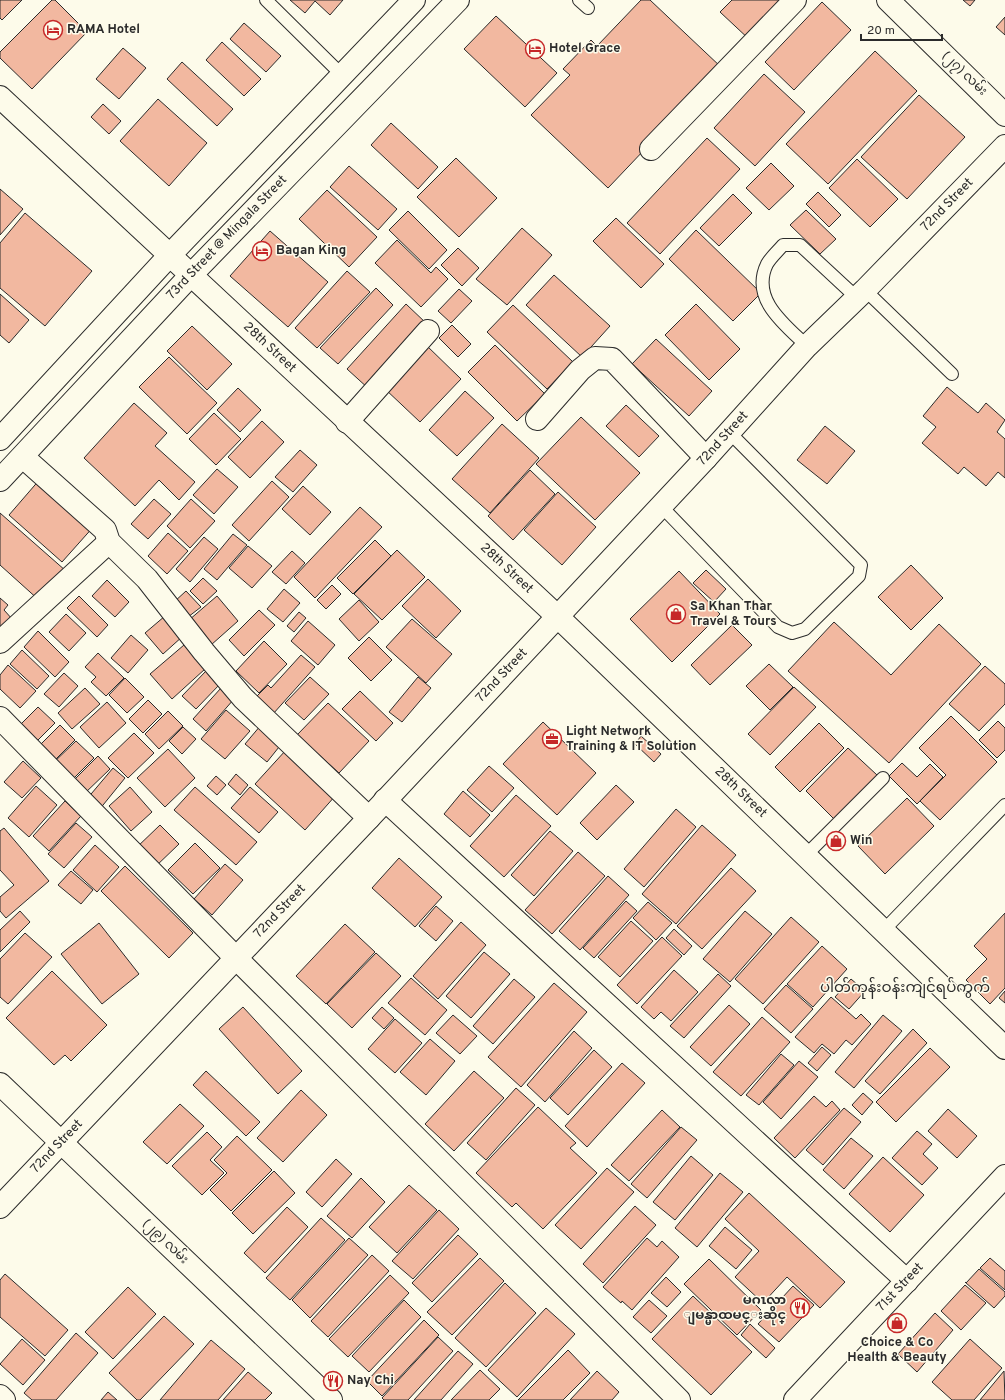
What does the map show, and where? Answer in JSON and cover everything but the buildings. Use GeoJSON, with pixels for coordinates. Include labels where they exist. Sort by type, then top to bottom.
{"type":"FeatureCollection","features":[{"type":"Feature","properties":{"kind":"street"},"geometry":{"type":"LineString","coordinates":[[0,439],[169,256],[343,76],[414,0]]}},
{"type":"Feature","properties":{"kind":"street","name":"73rd Street @ Mingala Street"},"geometry":{"type":"LineString","coordinates":[[0,480],[23,458],[190,276],[458,0]]}},
{"type":"Feature","properties":{"kind":"street"},"geometry":{"type":"LineString","coordinates":[[651,149],[795,0]]}},
{"type":"Feature","properties":{"kind":"street","name":"(၂၇) လမ်း"},"geometry":{"type":"LineString","coordinates":[[888,0],[1005,115]]}},
{"type":"Feature","properties":{"kind":"street","name":"28th Street"},"geometry":{"type":"LineString","coordinates":[[0,97],[190,276],[557,616],[882,932],[1005,1048]]}},
{"type":"Feature","properties":{"kind":"street","name":"72nd Street"},"geometry":{"type":"LineString","coordinates":[[0,1207],[369,818],[660,505],[706,458],[808,346],[1005,146]]}},
{"type":"Feature","properties":{"kind":"street"},"geometry":{"type":"LineString","coordinates":[[347,422],[428,331]]}},
{"type":"Feature","properties":{"kind":"street"},"geometry":{"type":"LineString","coordinates":[[537,419],[580,370],[596,358],[612,359],[706,458]]}},
{"type":"Feature","properties":{"kind":"street"},"geometry":{"type":"LineString","coordinates":[[23,458],[105,530],[109,542],[147,579],[204,652],[243,698],[369,818]]}},
{"type":"Feature","properties":{"kind":"street"},"geometry":{"type":"LineString","coordinates":[[0,642],[109,542]]}},
{"type":"Feature","properties":{"kind":"street"},"geometry":{"type":"LineString","coordinates":[[0,718],[236,958],[679,1400]]}},
{"type":"Feature","properties":{"kind":"street"},"geometry":{"type":"LineString","coordinates":[[385,800],[907,1281]]}},
{"type":"Feature","properties":{"kind":"street","name":"(၂၉) လမ်း"},"geometry":{"type":"LineString","coordinates":[[0,1084],[330,1400]]}},
{"type":"Feature","properties":{"kind":"street","name":"71st Street"},"geometry":{"type":"LineString","coordinates":[[795,1400],[1005,1176]]}},
{"type":"Feature","properties":{"kind":"street"},"geometry":{"type":"LineString","coordinates":[[0,1396],[4,1400]]}},
{"type":"Feature","properties":{"kind":"lane"},"geometry":{"type":"LineString","coordinates":[[266,0],[343,76]]}},
{"type":"Feature","properties":{"kind":"lane"},"geometry":{"type":"LineString","coordinates":[[808,346],[776,317],[769,307],[763,289],[763,276],[768,263],[783,245],[800,245],[861,293],[952,374]]}},
{"type":"Feature","properties":{"kind":"lane"},"geometry":{"type":"LineString","coordinates":[[660,505],[778,627],[792,633],[805,629],[859,576],[861,565],[729,432]]}},
{"type":"Feature","properties":{"kind":"lane"},"geometry":{"type":"LineString","coordinates":[[805,856],[883,778]]}},
{"type":"Feature","properties":{"kind":"lane"},"geometry":{"type":"LineString","coordinates":[[882,932],[1005,805]]}},
{"type":"Feature","properties":{"kind":"place","name":"RAMA Hotel"},"geometry":{"type":"Point","coordinates":[53,30]}},
{"type":"Feature","properties":{"kind":"place","name":"Hotel Grace"},"geometry":{"type":"Point","coordinates":[535,49]}},
{"type":"Feature","properties":{"kind":"place","name":"Bagan King"},"geometry":{"type":"Point","coordinates":[262,251]}},
{"type":"Feature","properties":{"kind":"place","name":"Sa Khan Thar Travel & Tours"},"geometry":{"type":"Point","coordinates":[676,614]}},
{"type":"Feature","properties":{"kind":"place","name":"Light Network Training & IT Solution"},"geometry":{"type":"Point","coordinates":[552,739]}},
{"type":"Feature","properties":{"kind":"place","name":"Win"},"geometry":{"type":"Point","coordinates":[836,841]}},
{"type":"Feature","properties":{"kind":"place","name":"မဂၤလာ ျမန္မာထမင္းဆိုင္"},"geometry":{"type":"Point","coordinates":[800,1308]}},
{"type":"Feature","properties":{"kind":"place","name":"Choice & Co Health & Beauty"},"geometry":{"type":"Point","coordinates":[897,1323]}},
{"type":"Feature","properties":{"kind":"place","name":"Nay Chi"},"geometry":{"type":"Point","coordinates":[333,1381]}},
{"type":"Feature","properties":{"kind":"district","name":"ပါတ်ကုန်းဝန်းကျင်ရပ်ကွက်"},"geometry":{"type":"Point","coordinates":[905,988]}}]}
